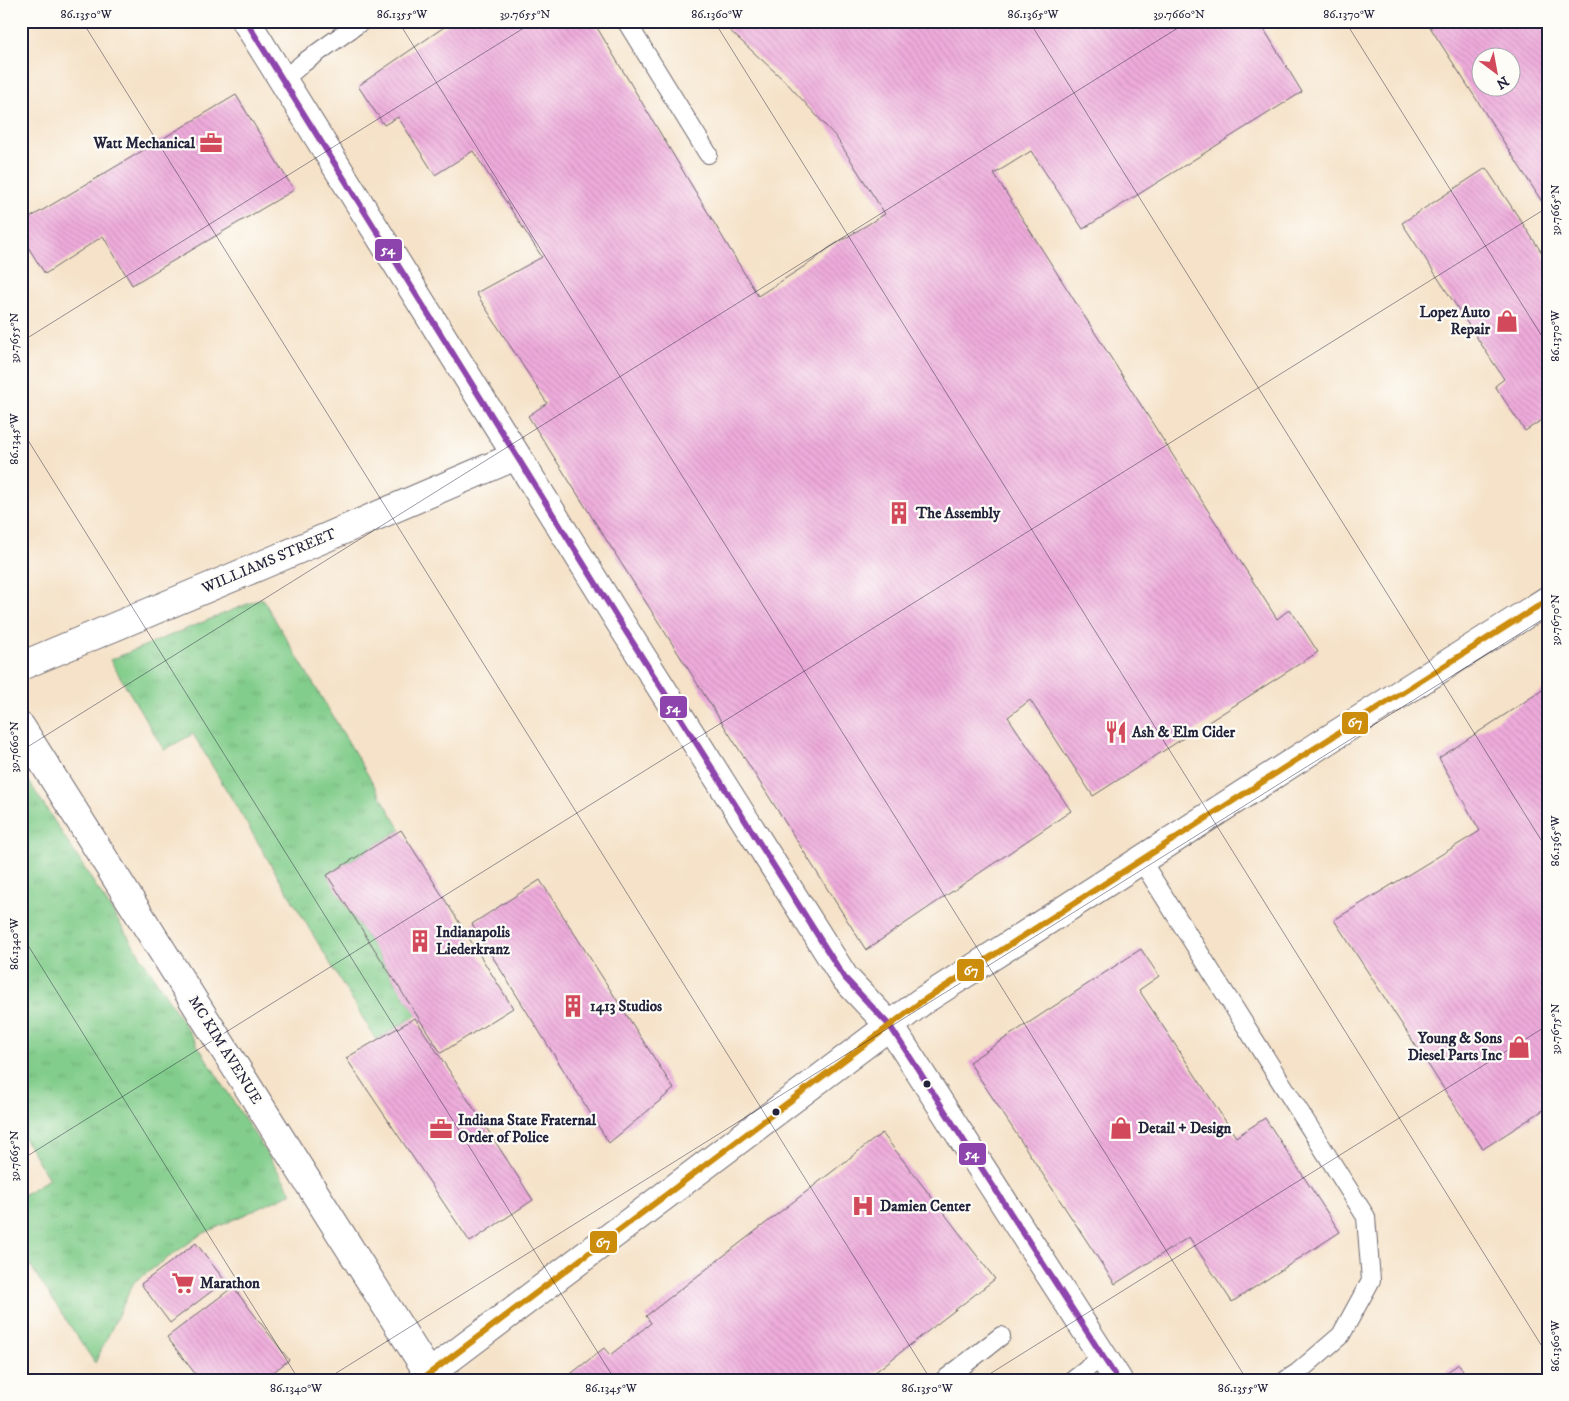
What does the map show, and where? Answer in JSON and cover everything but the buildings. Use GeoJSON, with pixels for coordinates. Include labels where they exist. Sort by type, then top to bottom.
{"type":"FeatureCollection","features":[{"type":"Feature","properties":{"kind":"street"},"geometry":{"type":"LineString","coordinates":[[246,21],[516,456],[844,977],[890,1026],[1118,1380]]}},
{"type":"Feature","properties":{"kind":"street","name":"WILLIAMS STREET"},"geometry":{"type":"LineString","coordinates":[[21,666],[516,456]]}},
{"type":"Feature","properties":{"kind":"street"},"geometry":{"type":"LineString","coordinates":[[425,1377],[921,1002],[1548,600]]}},
{"type":"Feature","properties":{"kind":"street","name":"MC KIM AVENUE"},"geometry":{"type":"LineString","coordinates":[[21,727],[425,1377]]}},
{"type":"Feature","properties":{"kind":"lane"},"geometry":{"type":"LineString","coordinates":[[283,80],[303,63],[362,21]]}},
{"type":"Feature","properties":{"kind":"lane"},"geometry":{"type":"LineString","coordinates":[[626,21],[708,154]]}},
{"type":"Feature","properties":{"kind":"lane"},"geometry":{"type":"LineString","coordinates":[[1142,860],[1366,1217],[1371,1280],[1342,1335],[1286,1380]]}},
{"type":"Feature","properties":{"kind":"lane"},"geometry":{"type":"LineString","coordinates":[[944,1380],[1000,1336]]}},
{"type":"Feature","properties":{"kind":"lane"},"geometry":{"type":"LineString","coordinates":[[1072,1380],[1103,1356]]}},
{"type":"Feature","properties":{"kind":"green space"},"geometry":{"type":"Polygon","coordinates":[[[262,598],[401,830],[327,875],[417,1015],[376,1040],[193,734],[164,750],[110,660],[262,598]]]}},
{"type":"Feature","properties":{"kind":"green space"},"geometry":{"type":"Polygon","coordinates":[[[21,769],[292,1193],[200,1235],[134,1282],[95,1363],[21,1252],[21,1196],[49,1179],[21,1133],[21,769]]]}},
{"type":"Feature","properties":{"kind":"transit line","name":"54"},"geometry":{"type":"LineString","coordinates":[[246,21],[623,627],[844,977],[890,1026],[1118,1380]]}},
{"type":"Feature","properties":{"kind":"transit line","name":"67"},"geometry":{"type":"LineString","coordinates":[[421,1380],[921,1002],[1548,600]]}},
{"type":"Feature","properties":{"kind":"place","name":"Watt Mechanical"},"geometry":{"type":"Point","coordinates":[211,143]}},
{"type":"Feature","properties":{"kind":"place","name":"Lopez Auto Repair"},"geometry":{"type":"Point","coordinates":[1507,321]}},
{"type":"Feature","properties":{"kind":"place","name":"The Assembly"},"geometry":{"type":"Point","coordinates":[899,513]}},
{"type":"Feature","properties":{"kind":"place","name":"Ash & Elm Cider"},"geometry":{"type":"Point","coordinates":[1116,732]}},
{"type":"Feature","properties":{"kind":"place","name":"Indianapolis Liederkranz"},"geometry":{"type":"Point","coordinates":[420,941]}},
{"type":"Feature","properties":{"kind":"place","name":"1413 Studios"},"geometry":{"type":"Point","coordinates":[573,1006]}},
{"type":"Feature","properties":{"kind":"place","name":"Young & Sons Diesel Parts Inc"},"geometry":{"type":"Point","coordinates":[1519,1047]}},
{"type":"Feature","properties":{"kind":"place","name":"Detail + Design"},"geometry":{"type":"Point","coordinates":[1121,1128]}},
{"type":"Feature","properties":{"kind":"place","name":"Indiana State Fraternal Order of Police"},"geometry":{"type":"Point","coordinates":[441,1129]}},
{"type":"Feature","properties":{"kind":"place","name":"Damien Center"},"geometry":{"type":"Point","coordinates":[863,1206]}},
{"type":"Feature","properties":{"kind":"place","name":"Marathon"},"geometry":{"type":"Point","coordinates":[183,1283]}}]}
